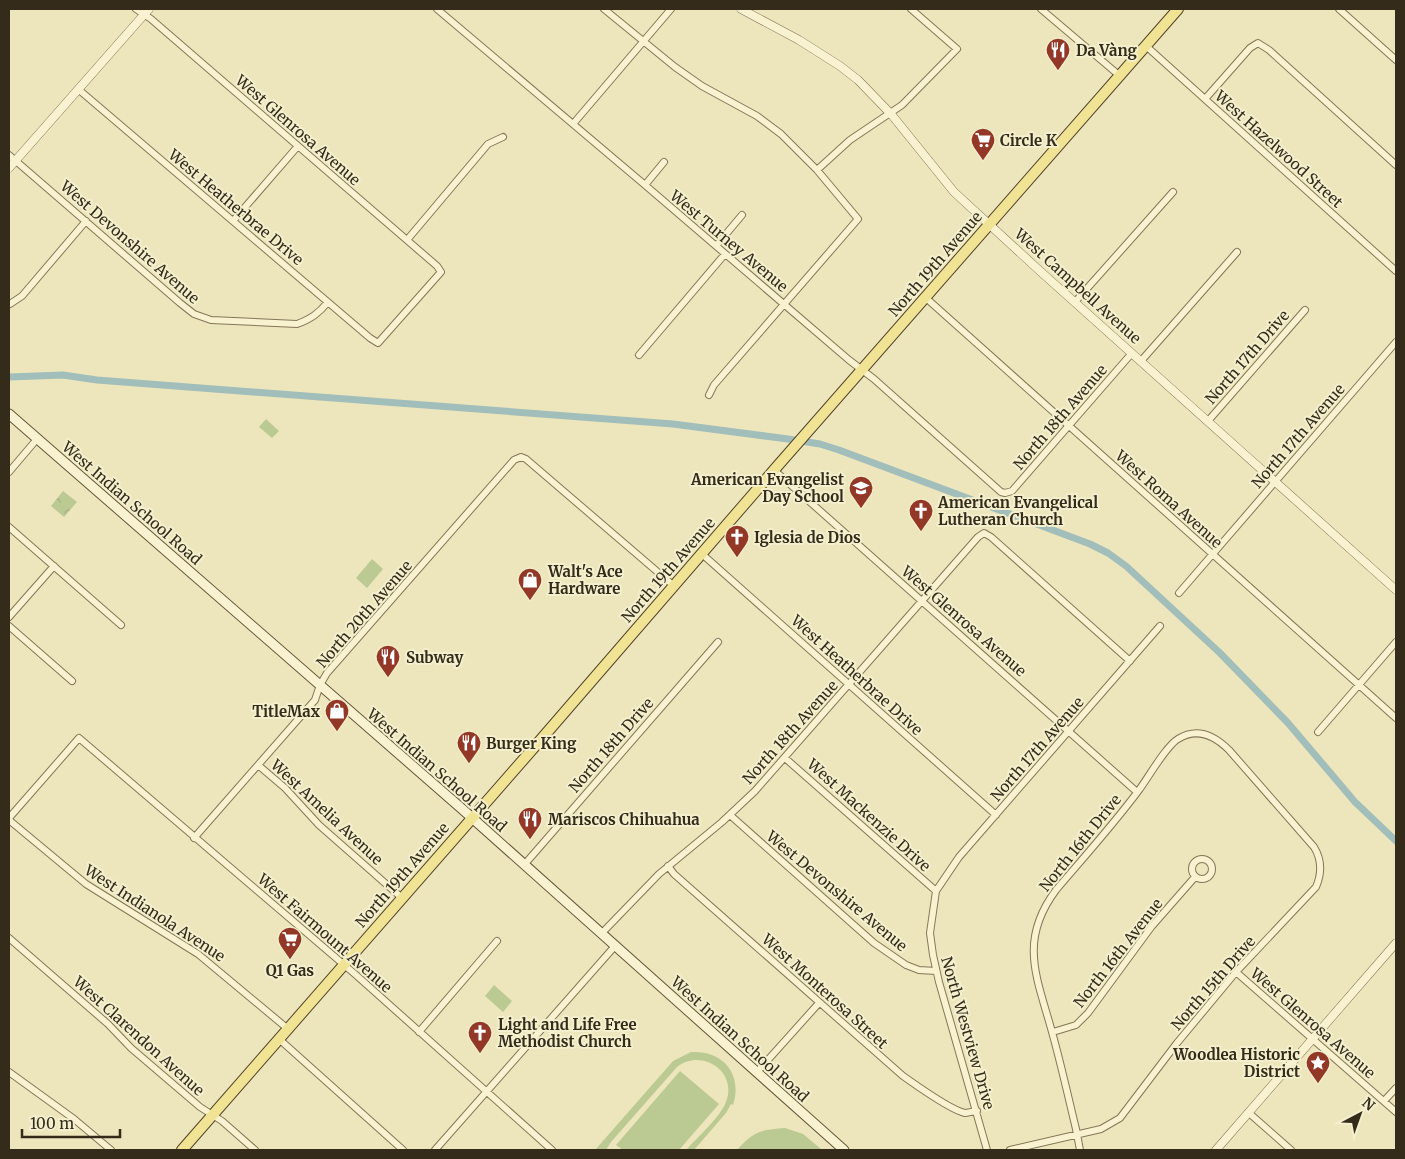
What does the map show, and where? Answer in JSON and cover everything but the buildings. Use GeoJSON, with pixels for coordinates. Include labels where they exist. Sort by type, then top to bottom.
{"type":"FeatureCollection","features":[{"type":"Feature","properties":{"kind":"main road","name":"North 19th Avenue"},"geometry":{"type":"LineString","coordinates":[[182,1150],[1178,9]]}},
{"type":"Feature","properties":{"kind":"main road","name":"West Indian School Road"},"geometry":{"type":"LineString","coordinates":[[9,414],[472,818],[844,1150]]}},
{"type":"Feature","properties":{"kind":"street","name":"West Glenrosa Avenue"},"geometry":{"type":"LineString","coordinates":[[136,9],[146,12],[437,266],[441,272],[378,343]]}},
{"type":"Feature","properties":{"kind":"street","name":"West Turney Avenue"},"geometry":{"type":"LineString","coordinates":[[437,9],[874,379],[996,489],[1005,493]]}},
{"type":"Feature","properties":{"kind":"street"},"geometry":{"type":"LineString","coordinates":[[604,9],[643,42],[702,86],[757,116],[781,134],[817,170],[858,219],[714,385],[709,395]]}},
{"type":"Feature","properties":{"kind":"street"},"geometry":{"type":"LineString","coordinates":[[573,124],[671,9]]}},
{"type":"Feature","properties":{"kind":"street","name":"West Campbell Avenue"},"geometry":{"type":"LineString","coordinates":[[741,9],[799,40],[858,80],[891,114],[919,147],[946,184],[1396,590]]}},
{"type":"Feature","properties":{"kind":"street"},"geometry":{"type":"LineString","coordinates":[[817,170],[850,140],[891,114],[920,88],[957,49],[911,9]]}},
{"type":"Feature","properties":{"kind":"street"},"geometry":{"type":"LineString","coordinates":[[1041,9],[1120,76]]}},
{"type":"Feature","properties":{"kind":"street"},"geometry":{"type":"LineString","coordinates":[[1339,9],[1396,60]]}},
{"type":"Feature","properties":{"kind":"street"},"geometry":{"type":"LineString","coordinates":[[9,168],[146,12]]}},
{"type":"Feature","properties":{"kind":"street"},"geometry":{"type":"LineString","coordinates":[[1205,99],[1250,48],[1258,42],[1396,165]]}},
{"type":"Feature","properties":{"kind":"street","name":"West Hazelwood Street"},"geometry":{"type":"LineString","coordinates":[[1146,46],[1396,271]]}},
{"type":"Feature","properties":{"kind":"street","name":"West Heatherbrae Drive"},"geometry":{"type":"LineString","coordinates":[[78,89],[378,343]]}},
{"type":"Feature","properties":{"kind":"street"},"geometry":{"type":"LineString","coordinates":[[407,240],[488,144],[503,137]]}},
{"type":"Feature","properties":{"kind":"street"},"geometry":{"type":"LineString","coordinates":[[233,221],[298,146]]}},
{"type":"Feature","properties":{"kind":"street","name":"West Devonshire Avenue"},"geometry":{"type":"LineString","coordinates":[[9,155],[180,303],[201,318],[296,324],[316,315],[328,302]]}},
{"type":"Feature","properties":{"kind":"street"},"geometry":{"type":"LineString","coordinates":[[645,185],[664,162]]}},
{"type":"Feature","properties":{"kind":"street"},"geometry":{"type":"LineString","coordinates":[[1075,302],[1173,192]]}},
{"type":"Feature","properties":{"kind":"street"},"geometry":{"type":"LineString","coordinates":[[716,246],[742,215]]}},
{"type":"Feature","properties":{"kind":"street"},"geometry":{"type":"LineString","coordinates":[[10,304],[22,296],[86,221]]}},
{"type":"Feature","properties":{"kind":"street"},"geometry":{"type":"LineString","coordinates":[[1141,361],[1237,252]]}},
{"type":"Feature","properties":{"kind":"street"},"geometry":{"type":"LineString","coordinates":[[639,355],[725,254]]}},
{"type":"Feature","properties":{"kind":"street","name":"West Roma Avenue"},"geometry":{"type":"LineString","coordinates":[[926,298],[1396,718]]}},
{"type":"Feature","properties":{"kind":"street","name":"North 17th Drive"},"geometry":{"type":"LineString","coordinates":[[1208,421],[1305,310]]}},
{"type":"Feature","properties":{"kind":"street","name":"North 17th Avenue"},"geometry":{"type":"LineString","coordinates":[[1179,593],[1396,342]]}},
{"type":"Feature","properties":{"kind":"street","name":"North 18th Avenue"},"geometry":{"type":"LineString","coordinates":[[1005,493],[1012,491],[1132,353]]}},
{"type":"Feature","properties":{"kind":"street"},"geometry":{"type":"LineString","coordinates":[[9,472],[38,439]]}},
{"type":"Feature","properties":{"kind":"street","name":"North 20th Avenue"},"geometry":{"type":"LineString","coordinates":[[194,838],[315,700],[320,685],[328,672],[514,460],[521,457],[526,459],[674,586]]}},
{"type":"Feature","properties":{"kind":"street","name":"West Glenrosa Avenue"},"geometry":{"type":"LineString","coordinates":[[774,470],[1138,792]]}},
{"type":"Feature","properties":{"kind":"street"},"geometry":{"type":"LineString","coordinates":[[9,527],[121,624]]}},
{"type":"Feature","properties":{"kind":"street","name":"North 18th Avenue"},"geometry":{"type":"LineString","coordinates":[[602,934],[636,896],[668,866],[730,815],[785,758],[978,536],[984,533],[991,537],[1130,661]]}},
{"type":"Feature","properties":{"kind":"street","name":"West Heatherbrae Drive"},"geometry":{"type":"LineString","coordinates":[[702,554],[996,815]]}},
{"type":"Feature","properties":{"kind":"street"},"geometry":{"type":"LineString","coordinates":[[9,617],[54,566]]}},
{"type":"Feature","properties":{"kind":"street"},"geometry":{"type":"LineString","coordinates":[[9,626],[72,681]]}},
{"type":"Feature","properties":{"kind":"street","name":"North 17th Avenue"},"geometry":{"type":"LineString","coordinates":[[936,891],[959,857],[1070,732],[1160,626]]}},
{"type":"Feature","properties":{"kind":"street","name":"North 18th Drive"},"geometry":{"type":"LineString","coordinates":[[524,865],[718,642]]}},
{"type":"Feature","properties":{"kind":"street"},"geometry":{"type":"LineString","coordinates":[[1318,732],[1396,642]]}},
{"type":"Feature","properties":{"kind":"street","name":"North 16th Drive"},"geometry":{"type":"LineString","coordinates":[[1080,1150],[1034,966],[1036,926],[1052,896],[1138,792],[1176,739],[1199,732],[1216,739],[1229,750],[1314,847],[1318,854],[1321,870]]}},
{"type":"Feature","properties":{"kind":"street","name":"West Fairmount Avenue"},"geometry":{"type":"LineString","coordinates":[[9,819],[79,738],[343,965],[552,1150]]}},
{"type":"Feature","properties":{"kind":"street","name":"West Mackenzie Drive"},"geometry":{"type":"LineString","coordinates":[[785,758],[936,891]]}},
{"type":"Feature","properties":{"kind":"street","name":"West Amelia Avenue"},"geometry":{"type":"LineString","coordinates":[[258,765],[285,788],[319,825],[402,898]]}},
{"type":"Feature","properties":{"kind":"street","name":"West Devonshire Avenue"},"geometry":{"type":"LineString","coordinates":[[730,815],[747,832],[874,942],[906,965],[919,970],[936,971]]}},
{"type":"Feature","properties":{"kind":"street","name":"West Indianola Avenue"},"geometry":{"type":"LineString","coordinates":[[9,819],[91,888],[198,954],[232,980],[288,1029]]}},
{"type":"Feature","properties":{"kind":"street","name":"West Monterosa Street"},"geometry":{"type":"LineString","coordinates":[[668,866],[674,874],[819,1003],[919,1088],[966,1113],[977,1111]]}},
{"type":"Feature","properties":{"kind":"street","name":"North 15th Drive"},"geometry":{"type":"LineString","coordinates":[[1010,1150],[1101,1129],[1120,1118],[1177,1043],[1236,972],[1316,888],[1321,870]]}},
{"type":"Feature","properties":{"kind":"street","name":"North 16th Avenue"},"geometry":{"type":"LineString","coordinates":[[1052,1032],[1076,1025],[1088,1014],[1152,926],[1195,877]]}},
{"type":"Feature","properties":{"kind":"street","name":"North Westview Drive"},"geometry":{"type":"LineString","coordinates":[[936,891],[930,933],[936,971],[987,1150]]}},
{"type":"Feature","properties":{"kind":"street","name":"West Clarendon Avenue"},"geometry":{"type":"LineString","coordinates":[[9,938],[108,1024],[131,1048],[200,1107],[222,1121],[255,1150]]}},
{"type":"Feature","properties":{"kind":"street"},"geometry":{"type":"LineString","coordinates":[[419,1032],[497,941]]}},
{"type":"Feature","properties":{"kind":"street"},"geometry":{"type":"LineString","coordinates":[[1216,1150],[1396,943]]}},
{"type":"Feature","properties":{"kind":"street"},"geometry":{"type":"LineString","coordinates":[[435,1150],[615,946]]}},
{"type":"Feature","properties":{"kind":"street","name":"West Glenrosa Avenue"},"geometry":{"type":"LineString","coordinates":[[1236,972],[1396,1112]]}},
{"type":"Feature","properties":{"kind":"street"},"geometry":{"type":"LineString","coordinates":[[757,1072],[819,1003]]}},
{"type":"Feature","properties":{"kind":"street"},"geometry":{"type":"LineString","coordinates":[[279,1039],[403,1150]]}},
{"type":"Feature","properties":{"kind":"street"},"geometry":{"type":"LineString","coordinates":[[9,1072],[66,1114],[110,1150]]}},
{"type":"Feature","properties":{"kind":"street"},"geometry":{"type":"LineString","coordinates":[[1384,1101],[1396,1088]]}},
{"type":"Feature","properties":{"kind":"street"},"geometry":{"type":"LineString","coordinates":[[1249,1113],[1291,1150]]}},
{"type":"Feature","properties":{"kind":"green space"},"geometry":{"type":"Polygon","coordinates":[[[266,419],[279,431],[272,438],[259,427],[266,419]]]}},
{"type":"Feature","properties":{"kind":"green space"},"geometry":{"type":"Polygon","coordinates":[[[63,491],[77,502],[64,517],[51,506],[63,491]]]}},
{"type":"Feature","properties":{"kind":"green space"},"geometry":{"type":"Polygon","coordinates":[[[372,559],[383,569],[367,588],[356,578],[372,559]]]}},
{"type":"Feature","properties":{"kind":"green space"},"geometry":{"type":"Polygon","coordinates":[[[494,985],[512,1001],[503,1012],[485,996],[494,985]]]}},
{"type":"Feature","properties":{"kind":"green space"},"geometry":{"type":"Polygon","coordinates":[[[691,1052],[702,1052],[721,1060],[733,1074],[735,1083],[733,1105],[731,1104],[726,1113],[694,1150],[686,1150],[719,1114],[726,1102],[728,1091],[727,1081],[722,1072],[715,1066],[696,1060],[686,1062],[677,1067],[606,1150],[595,1150],[673,1061],[691,1052]]]}},
{"type":"Feature","properties":{"kind":"green space"},"geometry":{"type":"Polygon","coordinates":[[[680,1071],[719,1104],[679,1150],[623,1150],[616,1145],[680,1071]]]}},
{"type":"Feature","properties":{"kind":"green space"},"geometry":{"type":"Polygon","coordinates":[[[785,1128],[803,1134],[821,1149],[737,1150],[753,1135],[785,1128]]]}},
{"type":"Feature","properties":{"kind":"waterway"},"geometry":{"type":"LineString","coordinates":[[9,377],[63,375],[97,380],[673,424],[820,444],[839,450],[1090,544],[1108,553],[1126,566],[1220,653],[1288,723],[1355,802],[1396,841]]}},
{"type":"Feature","properties":{"kind":"place","name":"Da Vàng"},"geometry":{"type":"Point","coordinates":[1058,71]}},
{"type":"Feature","properties":{"kind":"place","name":"Circle K"},"geometry":{"type":"Point","coordinates":[983,161]}},
{"type":"Feature","properties":{"kind":"place","name":"American Evangelist Day School"},"geometry":{"type":"Point","coordinates":[861,509]}},
{"type":"Feature","properties":{"kind":"place","name":"American Evangelical Lutheran Church"},"geometry":{"type":"Point","coordinates":[921,532]}},
{"type":"Feature","properties":{"kind":"place","name":"Iglesia de Dios"},"geometry":{"type":"Point","coordinates":[737,558]}},
{"type":"Feature","properties":{"kind":"place","name":"Walt's Ace Hardware"},"geometry":{"type":"Point","coordinates":[530,601]}},
{"type":"Feature","properties":{"kind":"place","name":"Subway"},"geometry":{"type":"Point","coordinates":[388,678]}},
{"type":"Feature","properties":{"kind":"place","name":"TitleMax"},"geometry":{"type":"Point","coordinates":[337,732]}},
{"type":"Feature","properties":{"kind":"place","name":"Burger King"},"geometry":{"type":"Point","coordinates":[469,764]}},
{"type":"Feature","properties":{"kind":"place","name":"Mariscos Chihuahua"},"geometry":{"type":"Point","coordinates":[530,840]}},
{"type":"Feature","properties":{"kind":"place","name":"Q1 Gas"},"geometry":{"type":"Point","coordinates":[290,960]}},
{"type":"Feature","properties":{"kind":"place","name":"Light and Life Free Methodist Church"},"geometry":{"type":"Point","coordinates":[480,1054]}},
{"type":"Feature","properties":{"kind":"place","name":"Woodlea Historic District"},"geometry":{"type":"Point","coordinates":[1318,1084]}}]}
